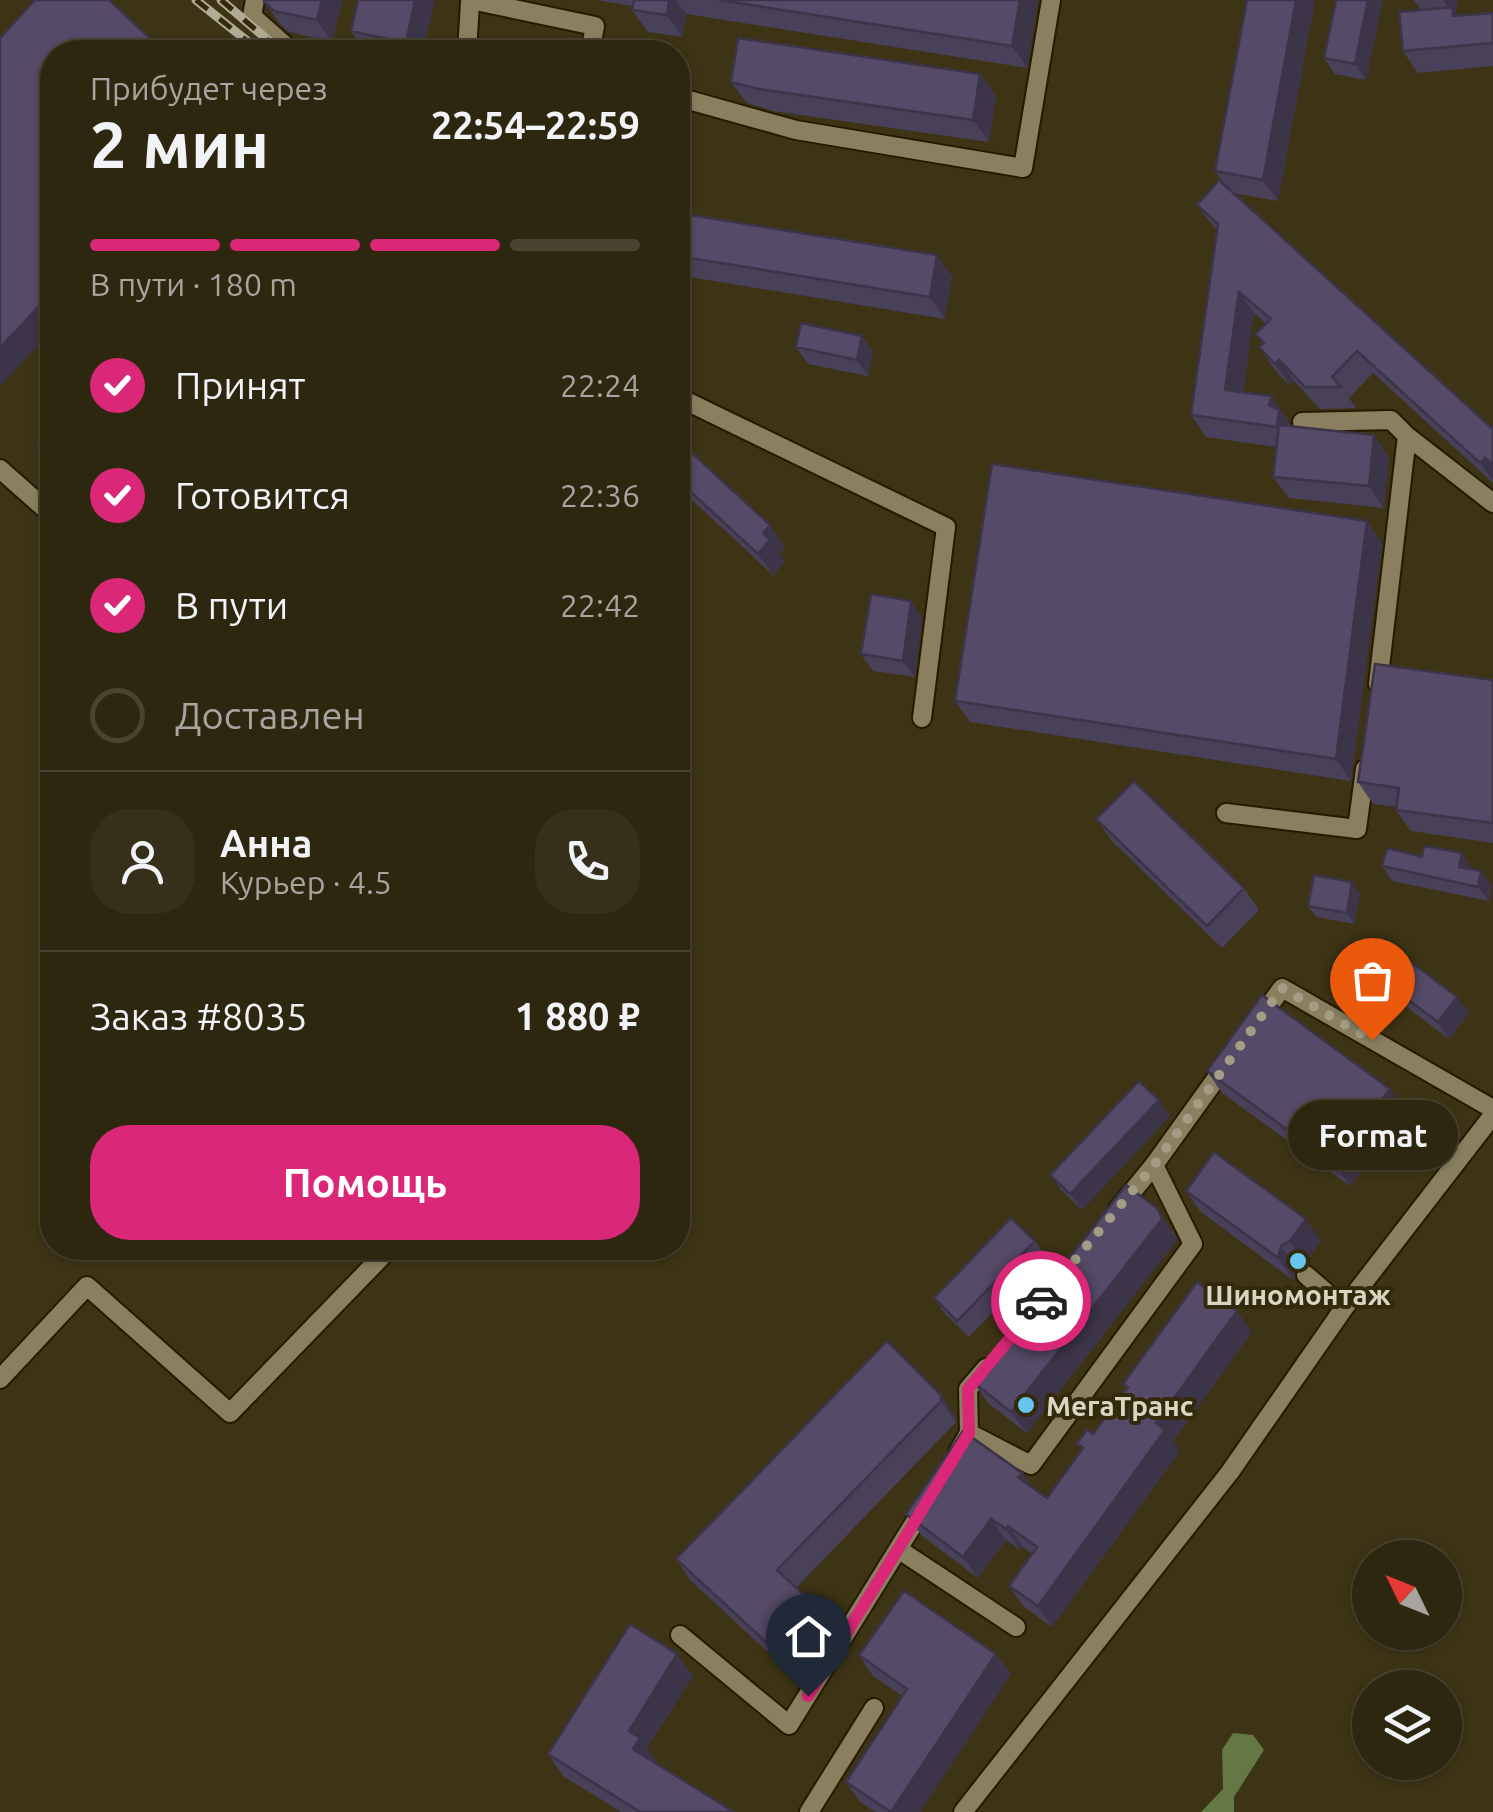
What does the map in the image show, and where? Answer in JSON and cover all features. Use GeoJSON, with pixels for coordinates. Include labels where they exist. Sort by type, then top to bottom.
{"type":"FeatureCollection","features":[{"type":"Feature","properties":{"kind":"street"},"geometry":{"type":"LineString","coordinates":[[255,0],[252,16],[279,40]]}},
{"type":"Feature","properties":{"kind":"street"},"geometry":{"type":"LineString","coordinates":[[690,100],[796,130],[1022,168],[1051,0]]}},
{"type":"Feature","properties":{"kind":"street"},"geometry":{"type":"LineString","coordinates":[[467,40],[471,1],[595,26],[592,40]]}},
{"type":"Feature","properties":{"kind":"street"},"geometry":{"type":"LineString","coordinates":[[690,403],[946,527],[922,718]]}},
{"type":"Feature","properties":{"kind":"street"},"geometry":{"type":"LineString","coordinates":[[1302,422],[1391,420],[1493,503]]}},
{"type":"Feature","properties":{"kind":"street"},"geometry":{"type":"LineString","coordinates":[[1375,701],[1407,436]]}},
{"type":"Feature","properties":{"kind":"street"},"geometry":{"type":"LineString","coordinates":[[0,469],[40,504]]}},
{"type":"Feature","properties":{"kind":"street"},"geometry":{"type":"LineString","coordinates":[[1226,813],[1356,828],[1367,756]]}},
{"type":"Feature","properties":{"kind":"street"},"geometry":{"type":"LineString","coordinates":[[963,1812],[1230,1472],[1344,1308],[1493,1112],[1282,988],[1247,1036]]}},
{"type":"Feature","properties":{"kind":"street"},"geometry":{"type":"LineString","coordinates":[[1104,1225],[1154,1165],[1236,1052]]}},
{"type":"Feature","properties":{"kind":"street"},"geometry":{"type":"LineString","coordinates":[[969,1433],[1031,1464],[1193,1244],[1154,1165]]}},
{"type":"Feature","properties":{"kind":"street"},"geometry":{"type":"LineString","coordinates":[[0,1380],[87,1286],[230,1413],[378,1260]]}},
{"type":"Feature","properties":{"kind":"street"},"geometry":{"type":"LineString","coordinates":[[1306,1276],[1344,1308]]}},
{"type":"Feature","properties":{"kind":"street"},"geometry":{"type":"LineString","coordinates":[[680,1635],[790,1725],[969,1433],[968,1389],[993,1359]]}},
{"type":"Feature","properties":{"kind":"street"},"geometry":{"type":"LineString","coordinates":[[898,1549],[1016,1627]]}},
{"type":"Feature","properties":{"kind":"street"},"geometry":{"type":"LineString","coordinates":[[809,1812],[874,1708]]}},
{"type":"Feature","properties":{"kind":"green space"},"geometry":{"type":"Polygon","coordinates":[[[1233,1733],[1253,1735],[1264,1750],[1234,1797],[1234,1812],[1201,1812],[1223,1789],[1222,1750],[1233,1733]]]}},
{"type":"Feature","properties":{"kind":"building"},"geometry":{"type":"Polygon","coordinates":[[[35,0],[109,0],[152,40],[40,40],[40,305],[0,348],[0,38],[35,0]]]}},
{"type":"Feature","properties":{"kind":"building"},"geometry":{"type":"Polygon","coordinates":[[[264,0],[322,0],[317,20],[274,11],[264,0]]]}},
{"type":"Feature","properties":{"kind":"building"},"geometry":{"type":"Polygon","coordinates":[[[358,0],[415,0],[407,40],[351,31],[358,0]]]}},
{"type":"Feature","properties":{"kind":"building"},"geometry":{"type":"Polygon","coordinates":[[[634,0],[669,0],[667,15],[632,10],[634,0]]]}},
{"type":"Feature","properties":{"kind":"building"},"geometry":{"type":"Polygon","coordinates":[[[719,0],[1020,0],[1012,46],[719,0]]]}},
{"type":"Feature","properties":{"kind":"building"},"geometry":{"type":"Polygon","coordinates":[[[1247,0],[1296,0],[1263,180],[1215,171],[1247,0]]]}},
{"type":"Feature","properties":{"kind":"building"},"geometry":{"type":"Polygon","coordinates":[[[1336,0],[1368,0],[1355,64],[1324,58],[1336,0]]]}},
{"type":"Feature","properties":{"kind":"building"},"geometry":{"type":"Polygon","coordinates":[[[1453,7],[1453,16],[1493,13],[1493,43],[1403,51],[1399,12],[1453,7]]]}},
{"type":"Feature","properties":{"kind":"building"},"geometry":{"type":"Polygon","coordinates":[[[738,38],[980,74],[973,120],[731,82],[738,38]]]}},
{"type":"Feature","properties":{"kind":"building"},"geometry":{"type":"Polygon","coordinates":[[[1219,180],[1493,429],[1493,465],[1485,458],[1480,463],[1357,351],[1332,377],[1341,387],[1305,387],[1279,360],[1275,364],[1259,347],[1264,343],[1255,334],[1271,319],[1239,292],[1225,390],[1272,396],[1269,405],[1279,410],[1277,427],[1191,415],[1218,224],[1197,205],[1219,180]]]}},
{"type":"Feature","properties":{"kind":"building"},"geometry":{"type":"Polygon","coordinates":[[[690,215],[937,255],[930,297],[690,258],[690,215]]]}},
{"type":"Feature","properties":{"kind":"building"},"geometry":{"type":"Polygon","coordinates":[[[801,323],[862,336],[857,360],[796,347],[801,323]]]}},
{"type":"Feature","properties":{"kind":"building"},"geometry":{"type":"Polygon","coordinates":[[[1279,425],[1374,435],[1369,486],[1273,477],[1279,425]]]}},
{"type":"Feature","properties":{"kind":"building"},"geometry":{"type":"Polygon","coordinates":[[[690,451],[770,525],[763,533],[770,540],[758,554],[690,491],[690,451]]]}},
{"type":"Feature","properties":{"kind":"building"},"geometry":{"type":"Polygon","coordinates":[[[992,464],[1367,521],[1336,759],[955,701],[992,464]]]}},
{"type":"Feature","properties":{"kind":"building"},"geometry":{"type":"Polygon","coordinates":[[[871,594],[911,601],[903,661],[861,654],[871,594]]]}},
{"type":"Feature","properties":{"kind":"building"},"geometry":{"type":"Polygon","coordinates":[[[1375,664],[1493,680],[1493,823],[1396,810],[1399,788],[1358,782],[1375,664]]]}},
{"type":"Feature","properties":{"kind":"building"},"geometry":{"type":"Polygon","coordinates":[[[1134,781],[1244,888],[1207,926],[1096,819],[1134,781]]]}},
{"type":"Feature","properties":{"kind":"building"},"geometry":{"type":"Polygon","coordinates":[[[1424,846],[1462,853],[1459,867],[1481,871],[1478,887],[1382,866],[1387,848],[1422,857],[1424,846]]]}},
{"type":"Feature","properties":{"kind":"building"},"geometry":{"type":"Polygon","coordinates":[[[1314,875],[1352,882],[1347,913],[1308,906],[1314,875]]]}},
{"type":"Feature","properties":{"kind":"building"},"geometry":{"type":"Polygon","coordinates":[[[1382,940],[1457,997],[1438,1022],[1363,966],[1382,940]]]}},
{"type":"Feature","properties":{"kind":"building"},"geometry":{"type":"Polygon","coordinates":[[[1262,995],[1390,1089],[1334,1164],[1207,1071],[1262,995]]]}},
{"type":"Feature","properties":{"kind":"building"},"geometry":{"type":"Polygon","coordinates":[[[1139,1081],[1159,1100],[1070,1194],[1050,1175],[1139,1081]]]}},
{"type":"Feature","properties":{"kind":"building"},"geometry":{"type":"Polygon","coordinates":[[[1214,1152],[1306,1219],[1290,1241],[1281,1246],[1278,1258],[1186,1191],[1214,1152]]]}},
{"type":"Feature","properties":{"kind":"building"},"geometry":{"type":"Polygon","coordinates":[[[1126,1185],[1158,1209],[1162,1219],[1011,1412],[973,1382],[1126,1185]]]}},
{"type":"Feature","properties":{"kind":"building"},"geometry":{"type":"Polygon","coordinates":[[[1011,1218],[1035,1241],[957,1321],[934,1298],[1011,1218]]]}},
{"type":"Feature","properties":{"kind":"building"},"geometry":{"type":"Polygon","coordinates":[[[1197,1282],[1237,1311],[1156,1423],[1165,1430],[1038,1606],[1009,1586],[1037,1547],[1008,1526],[1006,1529],[991,1519],[963,1557],[906,1514],[963,1431],[1022,1473],[1018,1477],[1047,1498],[1083,1448],[1077,1443],[1087,1430],[1093,1434],[1128,1387],[1123,1384],[1197,1282]]]}},
{"type":"Feature","properties":{"kind":"building"},"geometry":{"type":"Polygon","coordinates":[[[887,1341],[941,1395],[941,1401],[777,1570],[818,1608],[806,1628],[780,1655],[676,1559],[887,1341]]]}},
{"type":"Feature","properties":{"kind":"building"},"geometry":{"type":"Polygon","coordinates":[[[904,1591],[996,1654],[891,1812],[846,1782],[907,1689],[859,1655],[904,1591]]]}},
{"type":"Feature","properties":{"kind":"building"},"geometry":{"type":"Polygon","coordinates":[[[630,1624],[677,1654],[629,1731],[640,1738],[633,1749],[734,1812],[640,1812],[548,1754],[630,1624]]]}},
{"type":"Feature","properties":{"kind":"railway"},"geometry":{"type":"LineString","coordinates":[[196,0],[246,40]]}},
{"type":"Feature","properties":{"kind":"railway"},"geometry":{"type":"LineString","coordinates":[[221,0],[268,40]]}},
{"type":"Feature","properties":{"kind":"way so far"},"geometry":{"type":"LineString","coordinates":[[1041,1301],[1154,1165],[1282,988],[1372,1040]]}},
{"type":"Feature","properties":{"kind":"place","name":"Format"},"geometry":{"type":"Point","coordinates":[1372,1040]}},
{"type":"Feature","properties":{"kind":"place","name":"Шиномонтаж"},"geometry":{"type":"Point","coordinates":[1298,1261]}},
{"type":"Feature","properties":{"kind":"place","name":"МегаТранс"},"geometry":{"type":"Point","coordinates":[1026,1405]}},
{"type":"Feature","properties":{"kind":"route"},"geometry":{"type":"LineString","coordinates":[[808,1696],[969,1433],[968,1389],[1041,1301]]}}]}
